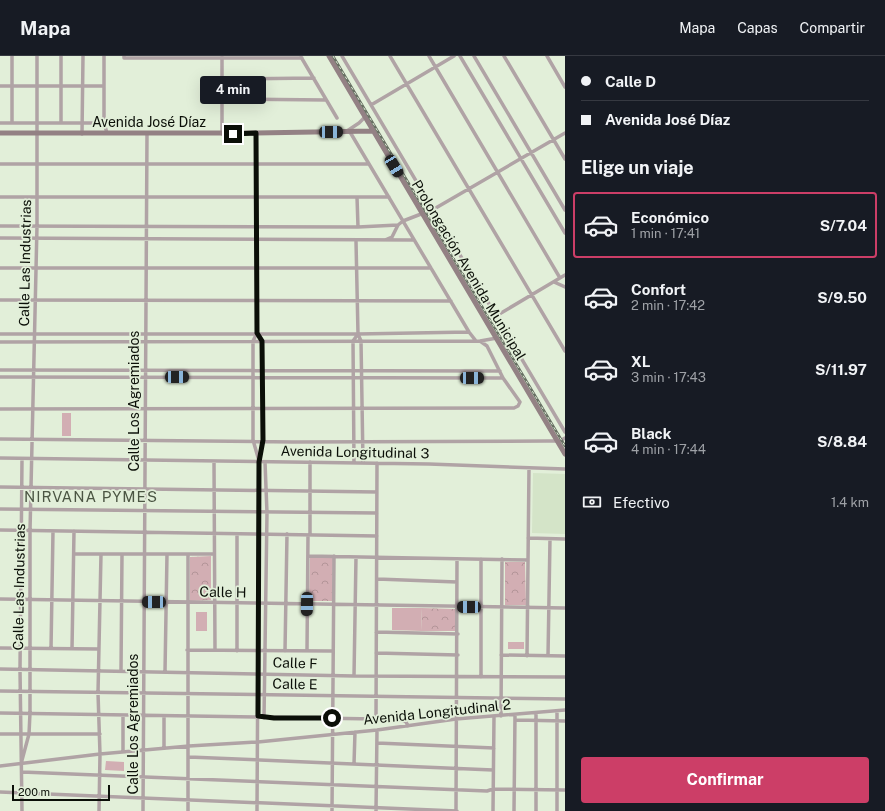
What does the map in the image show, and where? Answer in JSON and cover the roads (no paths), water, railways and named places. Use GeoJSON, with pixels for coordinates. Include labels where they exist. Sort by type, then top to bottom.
{"type":"FeatureCollection","features":[{"type":"Feature","properties":{"kind":"main road","name":"Prolongación Avenida Municipal"},"geometry":{"type":"LineString","coordinates":[[329,56],[565,454]]}},
{"type":"Feature","properties":{"kind":"main road","name":"Avenida José Díaz"},"geometry":{"type":"LineString","coordinates":[[0,133],[222,134],[373,131]]}},
{"type":"Feature","properties":{"kind":"street"},"geometry":{"type":"LineString","coordinates":[[12,56],[12,123]]}},
{"type":"Feature","properties":{"kind":"street","name":"Calle Las Industrias"},"geometry":{"type":"LineString","coordinates":[[21,764],[29,734],[30,713],[30,531],[38,197],[36,123],[37,56]]}},
{"type":"Feature","properties":{"kind":"street"},"geometry":{"type":"LineString","coordinates":[[61,56],[61,122]]}},
{"type":"Feature","properties":{"kind":"street"},"geometry":{"type":"LineString","coordinates":[[82,56],[82,134]]}},
{"type":"Feature","properties":{"kind":"street"},"geometry":{"type":"LineString","coordinates":[[104,56],[104,123],[107,133]]}},
{"type":"Feature","properties":{"kind":"street"},"geometry":{"type":"LineString","coordinates":[[124,56],[124,58],[301,57],[337,118]]}},
{"type":"Feature","properties":{"kind":"street","name":"Prolongación Avenida Municipal"},"geometry":{"type":"LineString","coordinates":[[342,56],[565,432]]}},
{"type":"Feature","properties":{"kind":"street"},"geometry":{"type":"LineString","coordinates":[[390,56],[565,351]]}},
{"type":"Feature","properties":{"kind":"street"},"geometry":{"type":"LineString","coordinates":[[429,56],[499,172],[560,278]]}},
{"type":"Feature","properties":{"kind":"street"},"geometry":{"type":"LineString","coordinates":[[371,105],[454,56]]}},
{"type":"Feature","properties":{"kind":"street"},"geometry":{"type":"LineString","coordinates":[[460,56],[565,233]]}},
{"type":"Feature","properties":{"kind":"street"},"geometry":{"type":"LineString","coordinates":[[474,56],[565,210]]}},
{"type":"Feature","properties":{"kind":"street"},"geometry":{"type":"LineString","coordinates":[[504,56],[565,159]]}},
{"type":"Feature","properties":{"kind":"street"},"geometry":{"type":"LineString","coordinates":[[547,56],[565,87]]}},
{"type":"Feature","properties":{"kind":"street"},"geometry":{"type":"LineString","coordinates":[[222,57],[222,134]]}},
{"type":"Feature","properties":{"kind":"street"},"geometry":{"type":"LineString","coordinates":[[222,79],[314,78]]}},
{"type":"Feature","properties":{"kind":"street"},"geometry":{"type":"LineString","coordinates":[[0,86],[104,86]]}},
{"type":"Feature","properties":{"kind":"street"},"geometry":{"type":"LineString","coordinates":[[222,99],[326,100]]}},
{"type":"Feature","properties":{"kind":"street"},"geometry":{"type":"LineString","coordinates":[[0,409],[514,408],[518,406],[520,402],[518,398],[503,378],[487,346],[478,341],[469,332],[370,164],[348,132],[365,117]]}},
{"type":"Feature","properties":{"kind":"street"},"geometry":{"type":"LineString","coordinates":[[0,123],[104,123]]}},
{"type":"Feature","properties":{"kind":"street"},"geometry":{"type":"LineString","coordinates":[[256,133],[257,333],[253,341],[252,409],[253,440],[259,462]]}},
{"type":"Feature","properties":{"kind":"street"},"geometry":{"type":"LineString","coordinates":[[385,241],[392,237],[398,225],[403,221],[434,209],[565,133]]}},
{"type":"Feature","properties":{"kind":"street","name":"Calle Los Agremiados"},"geometry":{"type":"LineString","coordinates":[[143,811],[143,602],[146,460],[145,238],[147,134]]}},
{"type":"Feature","properties":{"kind":"street"},"geometry":{"type":"LineString","coordinates":[[0,164],[370,164]]}},
{"type":"Feature","properties":{"kind":"street"},"geometry":{"type":"LineString","coordinates":[[0,197],[389,197]]}},
{"type":"Feature","properties":{"kind":"street"},"geometry":{"type":"LineString","coordinates":[[357,197],[358,227]]}},
{"type":"Feature","properties":{"kind":"street"},"geometry":{"type":"LineString","coordinates":[[0,226],[358,227],[398,225]]}},
{"type":"Feature","properties":{"kind":"street"},"geometry":{"type":"LineString","coordinates":[[0,238],[145,238],[356,241],[414,240]]}},
{"type":"Feature","properties":{"kind":"street"},"geometry":{"type":"LineString","coordinates":[[356,241],[358,334],[361,341],[362,371],[363,463]]}},
{"type":"Feature","properties":{"kind":"street"},"geometry":{"type":"LineString","coordinates":[[0,268],[431,268]]}},
{"type":"Feature","properties":{"kind":"street"},"geometry":{"type":"LineString","coordinates":[[496,316],[565,275]]}},
{"type":"Feature","properties":{"kind":"street"},"geometry":{"type":"LineString","coordinates":[[554,282],[565,287]]}},
{"type":"Feature","properties":{"kind":"street"},"geometry":{"type":"LineString","coordinates":[[0,300],[450,301]]}},
{"type":"Feature","properties":{"kind":"street"},"geometry":{"type":"LineString","coordinates":[[0,334],[358,334],[469,332]]}},
{"type":"Feature","properties":{"kind":"street"},"geometry":{"type":"LineString","coordinates":[[257,333],[262,341],[263,440],[259,462],[257,811]]}},
{"type":"Feature","properties":{"kind":"street"},"geometry":{"type":"LineString","coordinates":[[354,463],[353,341],[358,334]]}},
{"type":"Feature","properties":{"kind":"street"},"geometry":{"type":"LineString","coordinates":[[0,342],[478,341],[497,338]]}},
{"type":"Feature","properties":{"kind":"street"},"geometry":{"type":"LineString","coordinates":[[0,370],[500,371]]}},
{"type":"Feature","properties":{"kind":"street"},"geometry":{"type":"LineString","coordinates":[[0,377],[503,378]]}},
{"type":"Feature","properties":{"kind":"street"},"geometry":{"type":"LineString","coordinates":[[0,439],[363,441],[557,440],[565,438]]}},
{"type":"Feature","properties":{"kind":"street","name":"Avenida Longitudinal 3"},"geometry":{"type":"LineString","coordinates":[[0,458],[363,463],[565,469]]}},
{"type":"Feature","properties":{"kind":"street","name":"Calle Las Industrias"},"geometry":{"type":"LineString","coordinates":[[21,764],[20,648],[22,459]]}},
{"type":"Feature","properties":{"kind":"street"},"geometry":{"type":"LineString","coordinates":[[214,461],[215,650]]}},
{"type":"Feature","properties":{"kind":"street"},"geometry":{"type":"LineString","coordinates":[[264,717],[267,513],[265,462]]}},
{"type":"Feature","properties":{"kind":"street"},"geometry":{"type":"LineString","coordinates":[[307,651],[310,462]]}},
{"type":"Feature","properties":{"kind":"street"},"geometry":{"type":"LineString","coordinates":[[376,719],[377,464]]}},
{"type":"Feature","properties":{"kind":"street"},"geometry":{"type":"LineString","coordinates":[[527,656],[530,468]]}},
{"type":"Feature","properties":{"kind":"street"},"geometry":{"type":"LineString","coordinates":[[0,487],[377,492]]}},
{"type":"Feature","properties":{"kind":"street"},"geometry":{"type":"LineString","coordinates":[[0,509],[259,513],[377,513]]}},
{"type":"Feature","properties":{"kind":"street"},"geometry":{"type":"LineString","coordinates":[[0,530],[377,536]]}},
{"type":"Feature","properties":{"kind":"street"},"geometry":{"type":"LineString","coordinates":[[51,649],[53,531]]}},
{"type":"Feature","properties":{"kind":"street"},"geometry":{"type":"LineString","coordinates":[[72,649],[74,532]]}},
{"type":"Feature","properties":{"kind":"street"},"geometry":{"type":"LineString","coordinates":[[236,651],[237,534]]}},
{"type":"Feature","properties":{"kind":"street"},"geometry":{"type":"LineString","coordinates":[[285,651],[287,534]]}},
{"type":"Feature","properties":{"kind":"street"},"geometry":{"type":"LineString","coordinates":[[528,538],[565,539]]}},
{"type":"Feature","properties":{"kind":"street"},"geometry":{"type":"LineString","coordinates":[[548,656],[550,539]]}},
{"type":"Feature","properties":{"kind":"street"},"geometry":{"type":"LineString","coordinates":[[74,554],[214,554]]}},
{"type":"Feature","properties":{"kind":"street"},"geometry":{"type":"LineString","coordinates":[[98,811],[100,774],[98,693],[101,554]]}},
{"type":"Feature","properties":{"kind":"street"},"geometry":{"type":"LineString","coordinates":[[121,672],[122,554]]}},
{"type":"Feature","properties":{"kind":"street"},"geometry":{"type":"LineString","coordinates":[[165,672],[167,554]]}},
{"type":"Feature","properties":{"kind":"street"},"geometry":{"type":"LineString","coordinates":[[188,554],[188,811]]}},
{"type":"Feature","properties":{"kind":"street"},"geometry":{"type":"LineString","coordinates":[[308,556],[528,560]]}},
{"type":"Feature","properties":{"kind":"street"},"geometry":{"type":"LineString","coordinates":[[332,811],[332,651],[334,556]]}},
{"type":"Feature","properties":{"kind":"street"},"geometry":{"type":"LineString","coordinates":[[354,676],[356,556]]}},
{"type":"Feature","properties":{"kind":"street"},"geometry":{"type":"LineString","coordinates":[[0,792],[376,809],[456,811],[458,747],[456,720],[458,655],[457,558]]}},
{"type":"Feature","properties":{"kind":"street"},"geometry":{"type":"LineString","coordinates":[[481,559],[481,677]]}},
{"type":"Feature","properties":{"kind":"street"},"geometry":{"type":"LineString","coordinates":[[501,716],[502,559]]}},
{"type":"Feature","properties":{"kind":"street"},"geometry":{"type":"LineString","coordinates":[[377,579],[457,582]]}},
{"type":"Feature","properties":{"kind":"street","name":"Calle H"},"geometry":{"type":"LineString","coordinates":[[0,599],[565,608]]}},
{"type":"Feature","properties":{"kind":"street"},"geometry":{"type":"LineString","coordinates":[[376,632],[458,634]]}},
{"type":"Feature","properties":{"kind":"street"},"geometry":{"type":"LineString","coordinates":[[0,648],[99,650]]}},
{"type":"Feature","properties":{"kind":"street"},"geometry":{"type":"LineString","coordinates":[[188,650],[332,651]]}},
{"type":"Feature","properties":{"kind":"street"},"geometry":{"type":"LineString","coordinates":[[376,653],[458,655]]}},
{"type":"Feature","properties":{"kind":"street"},"geometry":{"type":"LineString","coordinates":[[502,655],[565,656]]}},
{"type":"Feature","properties":{"kind":"street","name":"Calle F"},"geometry":{"type":"LineString","coordinates":[[0,669],[264,673],[354,676],[565,677]]}},
{"type":"Feature","properties":{"kind":"street","name":"Calle E"},"geometry":{"type":"LineString","coordinates":[[0,691],[565,699]]}},
{"type":"Feature","properties":{"kind":"street","name":"Avenida Longitudinal 2"},"geometry":{"type":"LineString","coordinates":[[0,766],[100,754],[189,746],[258,742],[377,730],[456,720],[515,716],[565,710]]}},
{"type":"Feature","properties":{"kind":"street"},"geometry":{"type":"LineString","coordinates":[[557,811],[558,711]]}},
{"type":"Feature","properties":{"kind":"street"},"geometry":{"type":"LineString","coordinates":[[0,713],[376,719],[402,720],[406,722],[408,726]]}},
{"type":"Feature","properties":{"kind":"street"},"geometry":{"type":"LineString","coordinates":[[536,714],[536,811]]}},
{"type":"Feature","properties":{"kind":"street"},"geometry":{"type":"LineString","coordinates":[[122,752],[124,715]]}},
{"type":"Feature","properties":{"kind":"street"},"geometry":{"type":"LineString","coordinates":[[164,716],[164,748]]}},
{"type":"Feature","properties":{"kind":"street"},"geometry":{"type":"LineString","coordinates":[[514,811],[515,716]]}},
{"type":"Feature","properties":{"kind":"street"},"geometry":{"type":"LineString","coordinates":[[258,721],[264,717]]}},
{"type":"Feature","properties":{"kind":"street"},"geometry":{"type":"LineString","coordinates":[[493,811],[494,717]]}},
{"type":"Feature","properties":{"kind":"street"},"geometry":{"type":"LineString","coordinates":[[516,720],[565,721]]}},
{"type":"Feature","properties":{"kind":"street"},"geometry":{"type":"LineString","coordinates":[[376,809],[377,730]]}},
{"type":"Feature","properties":{"kind":"street"},"geometry":{"type":"LineString","coordinates":[[354,764],[355,732]]}},
{"type":"Feature","properties":{"kind":"street"},"geometry":{"type":"LineString","coordinates":[[0,734],[100,734]]}},
{"type":"Feature","properties":{"kind":"street"},"geometry":{"type":"LineString","coordinates":[[377,743],[494,748]]}},
{"type":"Feature","properties":{"kind":"street"},"geometry":{"type":"LineString","coordinates":[[189,757],[494,770]]}},
{"type":"Feature","properties":{"kind":"street"},"geometry":{"type":"LineString","coordinates":[[21,764],[22,811]]}},
{"type":"Feature","properties":{"kind":"street"},"geometry":{"type":"LineString","coordinates":[[22,772],[100,774],[456,790],[565,790]]}},
{"type":"Feature","properties":{"kind":"railway"},"geometry":{"type":"LineString","coordinates":[[333,56],[565,446]]}},
{"type":"Feature","properties":{"kind":"district","name":"NIRVANA PYMES"},"geometry":{"type":"Point","coordinates":[91,496]}}]}
